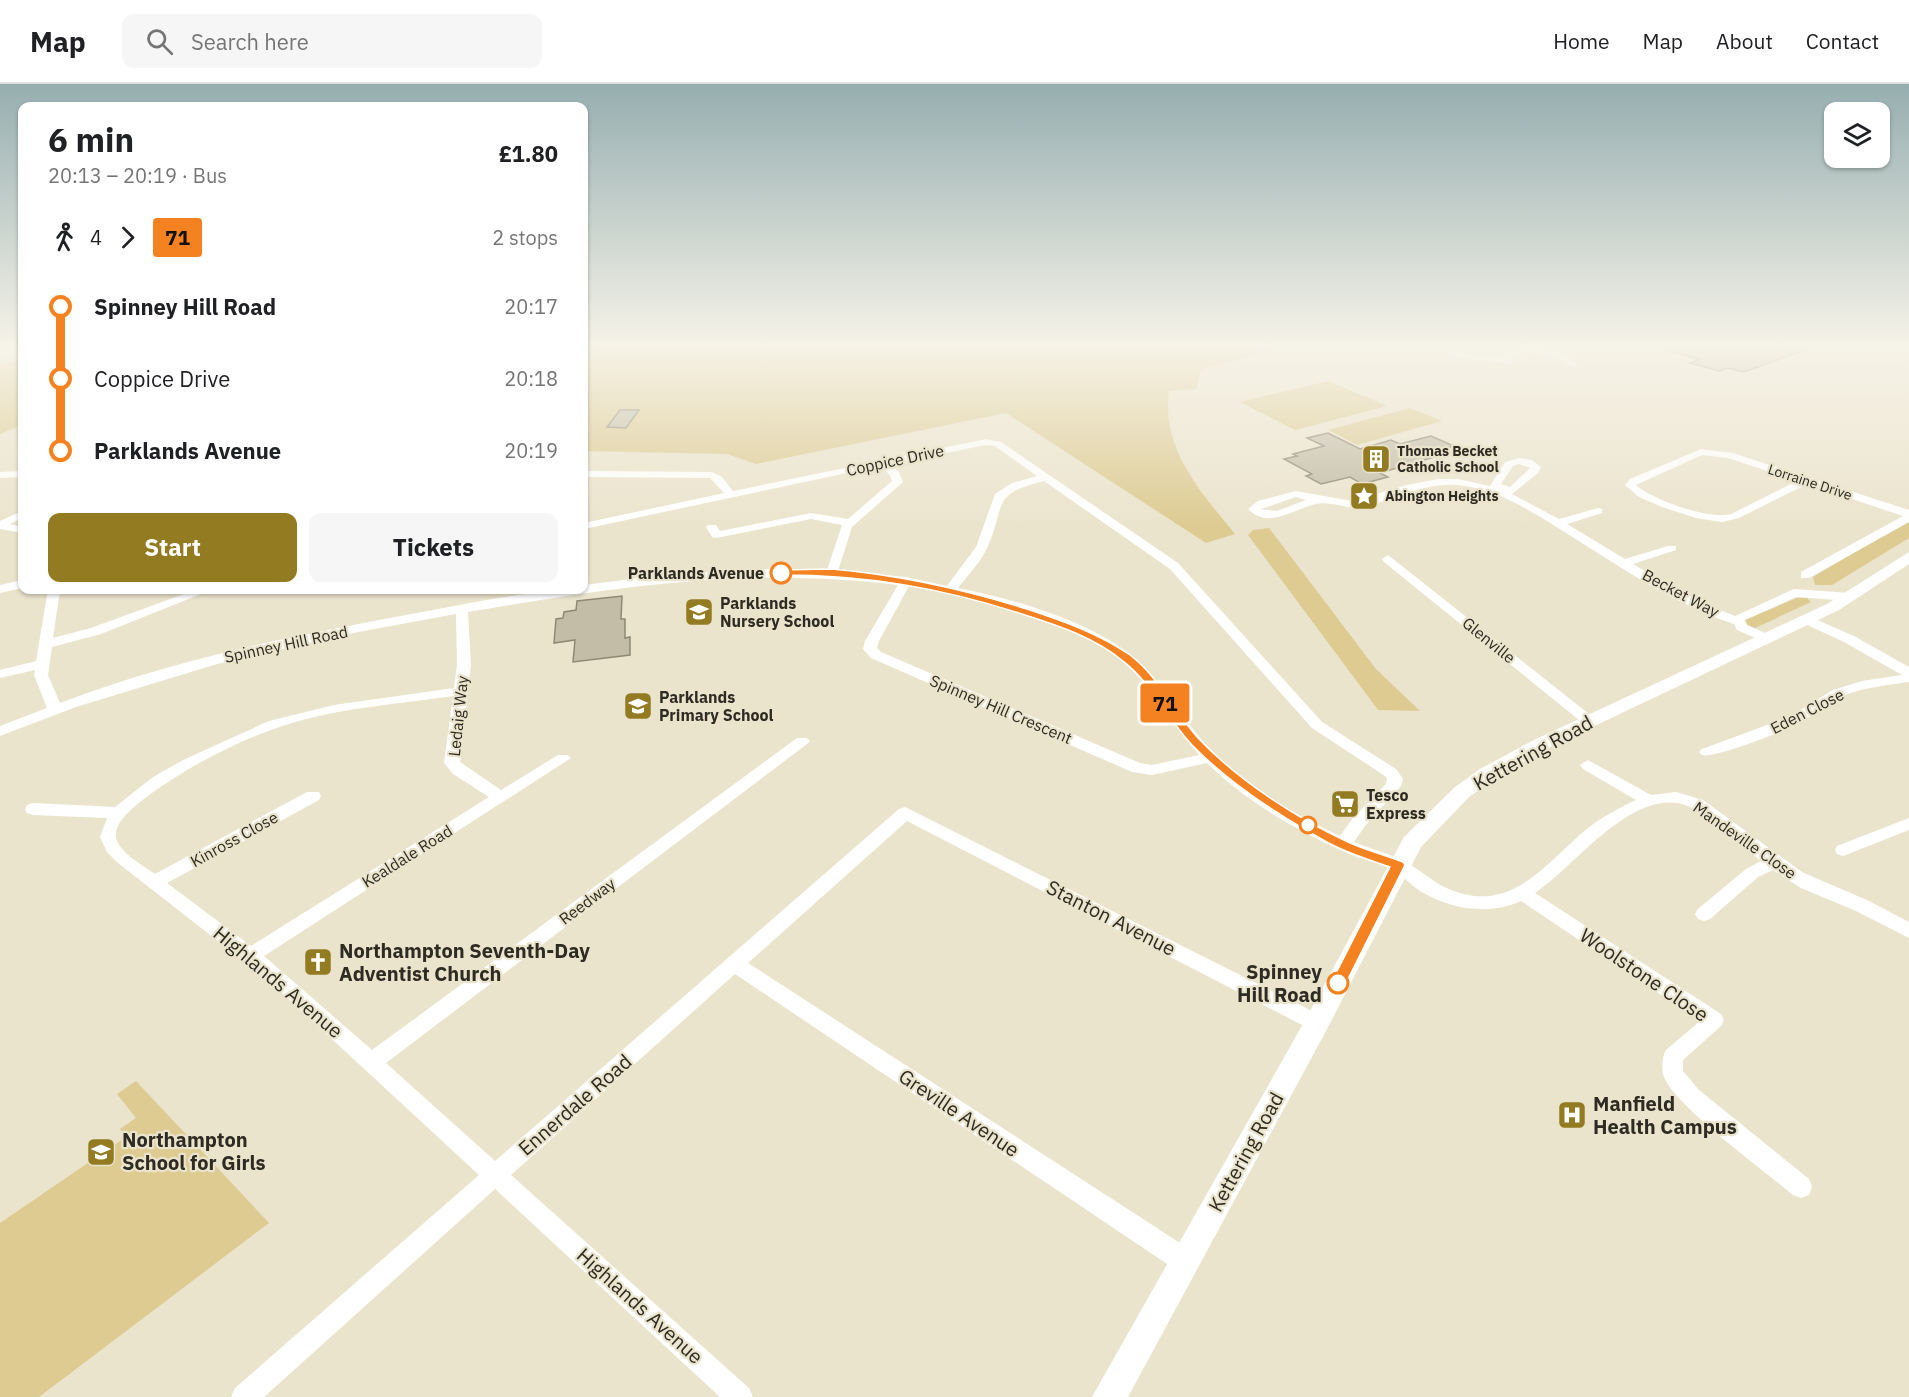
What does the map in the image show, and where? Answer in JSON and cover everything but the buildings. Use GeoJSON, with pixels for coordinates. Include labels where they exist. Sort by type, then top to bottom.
{"type":"FeatureCollection","features":[{"type":"Feature","properties":{"kind":"main road","name":"Kettering Road"},"geometry":{"type":"LineString","coordinates":[[1109,1397],[1317,1023],[1412,842],[1462,792],[1514,759],[1590,721],[1808,620],[1842,602],[1909,557]]}},
{"type":"Feature","properties":{"kind":"street","name":"Coppice Drive"},"geometry":{"type":"LineString","coordinates":[[588,525],[973,443],[990,442],[1000,445],[1174,567],[1317,724],[1333,738],[1391,772],[1395,779],[1393,786],[1359,822],[1342,845]]}},
{"type":"Feature","properties":{"kind":"street","name":"Lorraine Drive"},"geometry":{"type":"LineString","coordinates":[[1806,480],[1735,516],[1723,519],[1699,515],[1641,494],[1631,488],[1634,481],[1701,452],[1711,452],[1729,455],[1806,480],[1909,515]]}},
{"type":"Feature","properties":{"kind":"street"},"geometry":{"type":"LineString","coordinates":[[832,572],[845,530],[898,482],[896,474],[882,462]]}},
{"type":"Feature","properties":{"kind":"street"},"geometry":{"type":"LineString","coordinates":[[0,475],[18,474]]}},
{"type":"Feature","properties":{"kind":"street"},"geometry":{"type":"LineString","coordinates":[[588,474],[712,476],[718,479],[730,494]]}},
{"type":"Feature","properties":{"kind":"street"},"geometry":{"type":"LineString","coordinates":[[950,590],[982,547],[999,496],[1016,485],[1046,477]]}},
{"type":"Feature","properties":{"kind":"street","name":"Becket Way"},"geometry":{"type":"LineString","coordinates":[[1319,500],[1273,516],[1261,515],[1253,509],[1262,503],[1296,495],[1357,504],[1420,483],[1433,481],[1471,484],[1496,490],[1557,522],[1625,564],[1698,604],[1737,621],[1742,627],[1767,639]]}},
{"type":"Feature","properties":{"kind":"street"},"geometry":{"type":"LineString","coordinates":[[1557,522],[1598,511]]}},
{"type":"Feature","properties":{"kind":"street"},"geometry":{"type":"LineString","coordinates":[[1805,575],[1909,515]]}},
{"type":"Feature","properties":{"kind":"street"},"geometry":{"type":"LineString","coordinates":[[0,525],[18,516]]}},
{"type":"Feature","properties":{"kind":"street"},"geometry":{"type":"LineString","coordinates":[[716,535],[811,516],[851,523]]}},
{"type":"Feature","properties":{"kind":"street"},"geometry":{"type":"LineString","coordinates":[[0,525],[18,529]]}},
{"type":"Feature","properties":{"kind":"street","name":"Becket Way"},"geometry":{"type":"LineString","coordinates":[[1625,564],[1672,548]]}},
{"type":"Feature","properties":{"kind":"street","name":"Glenville"},"geometry":{"type":"LineString","coordinates":[[1388,559],[1590,721]]}},
{"type":"Feature","properties":{"kind":"street","name":"Spinney Hill Road"},"geometry":{"type":"LineString","coordinates":[[588,588],[678,578],[832,572],[906,581],[950,590],[1036,614],[1114,649],[1140,670],[1176,718],[1210,757],[1275,806],[1342,845],[1398,865]]}},
{"type":"Feature","properties":{"kind":"street","name":"Spinney Hill Crescent"},"geometry":{"type":"LineString","coordinates":[[906,581],[872,641],[870,649],[876,655],[1137,768],[1152,770],[1210,757]]}},
{"type":"Feature","properties":{"kind":"street"},"geometry":{"type":"LineString","coordinates":[[0,589],[18,585]]}},
{"type":"Feature","properties":{"kind":"street"},"geometry":{"type":"LineString","coordinates":[[53,594],[42,664],[43,682],[55,709]]}},
{"type":"Feature","properties":{"kind":"street"},"geometry":{"type":"LineString","coordinates":[[44,645],[96,631],[194,594]]}},
{"type":"Feature","properties":{"kind":"street"},"geometry":{"type":"LineString","coordinates":[[1737,621],[1791,594],[1810,594],[1842,602]]}},
{"type":"Feature","properties":{"kind":"street"},"geometry":{"type":"LineString","coordinates":[[1810,594],[1842,602]]}},
{"type":"Feature","properties":{"kind":"street","name":"Spinney Hill Road"},"geometry":{"type":"LineString","coordinates":[[0,731],[55,709],[143,679],[231,654],[462,610],[514,595]]}},
{"type":"Feature","properties":{"kind":"street","name":"Ledaig Way"},"geometry":{"type":"LineString","coordinates":[[462,610],[464,655],[452,763],[458,770],[500,796]]}},
{"type":"Feature","properties":{"kind":"street"},"geometry":{"type":"LineString","coordinates":[[1808,620],[1844,636],[1909,675]]}},
{"type":"Feature","properties":{"kind":"street"},"geometry":{"type":"LineString","coordinates":[[0,674],[42,664]]}},
{"type":"Feature","properties":{"kind":"street","name":"Eden Close"},"geometry":{"type":"LineString","coordinates":[[1707,752],[1794,720],[1838,693],[1862,685],[1909,675]]}},
{"type":"Feature","properties":{"kind":"street","name":"Highlands Avenue"},"geometry":{"type":"LineString","coordinates":[[460,691],[314,713],[284,720],[162,777],[142,790],[118,813],[108,832],[111,845],[124,859],[251,955],[497,1174],[740,1397]]}},
{"type":"Feature","properties":{"kind":"street","name":"Reedway"},"geometry":{"type":"LineString","coordinates":[[372,1062],[802,741]]}},
{"type":"Feature","properties":{"kind":"street","name":"Kealdale Road"},"geometry":{"type":"LineString","coordinates":[[251,955],[563,758]]}},
{"type":"Feature","properties":{"kind":"street"},"geometry":{"type":"LineString","coordinates":[[1588,765],[1649,801]]}},
{"type":"Feature","properties":{"kind":"street","name":"Kinross Close"},"geometry":{"type":"LineString","coordinates":[[155,882],[313,796]]}},
{"type":"Feature","properties":{"kind":"street","name":"Mandeville Close"},"geometry":{"type":"LineString","coordinates":[[1398,865],[1427,886],[1470,902],[1502,902],[1523,894],[1609,820],[1649,801],[1671,796],[1700,805],[1774,862],[1806,882],[1872,911],[1909,931]]}},
{"type":"Feature","properties":{"kind":"street"},"geometry":{"type":"LineString","coordinates":[[33,809],[118,813]]}},
{"type":"Feature","properties":{"kind":"street","name":"Ennerdale Road"},"geometry":{"type":"LineString","coordinates":[[244,1397],[905,813]]}},
{"type":"Feature","properties":{"kind":"street","name":"Stanton Avenue"},"geometry":{"type":"LineString","coordinates":[[905,813],[1317,1023]]}},
{"type":"Feature","properties":{"kind":"street"},"geometry":{"type":"LineString","coordinates":[[1843,850],[1909,824]]}},
{"type":"Feature","properties":{"kind":"street"},"geometry":{"type":"LineString","coordinates":[[1704,914],[1752,873],[1774,862]]}},
{"type":"Feature","properties":{"kind":"street","name":"Woolstone Close"},"geometry":{"type":"LineString","coordinates":[[1523,894],[1714,1020],[1694,1040],[1673,1056],[1673,1074],[1691,1097],[1801,1187]]}},
{"type":"Feature","properties":{"kind":"street","name":"Greville Avenue"},"geometry":{"type":"LineString","coordinates":[[734,964],[1185,1261]]}},
{"type":"Feature","properties":{"kind":"shaded area"},"geometry":{"type":"Polygon","coordinates":[[[0,404],[18,404],[18,427],[0,434],[0,404]]]}},
{"type":"Feature","properties":{"kind":"shaded area"},"geometry":{"type":"Polygon","coordinates":[[[588,404],[1168,404],[1171,432],[1177,451],[1197,486],[1235,534],[1206,543],[1006,413],[756,464],[727,454],[588,451],[588,404]]]}},
{"type":"Feature","properties":{"kind":"shaded area"},"geometry":{"type":"Polygon","coordinates":[[[1244,404],[1387,406],[1295,430],[1244,404]]]}},
{"type":"Feature","properties":{"kind":"shaded area"},"geometry":{"type":"Polygon","coordinates":[[[1410,408],[1442,421],[1357,445],[1328,430],[1410,408]]]}},
{"type":"Feature","properties":{"kind":"shaded area"},"geometry":{"type":"Polygon","coordinates":[[[1909,520],[1909,538],[1832,585],[1815,585],[1813,577],[1909,520]]]}},
{"type":"Feature","properties":{"kind":"shaded area"},"geometry":{"type":"Polygon","coordinates":[[[1269,528],[1376,669],[1420,711],[1378,710],[1248,535],[1253,530],[1269,528]]]}},
{"type":"Feature","properties":{"kind":"shaded area"},"geometry":{"type":"Polygon","coordinates":[[[1797,598],[1807,598],[1811,602],[1755,628],[1740,622],[1797,598]]]}},
{"type":"Feature","properties":{"kind":"shaded area","name":"Northampton School for Girls"},"geometry":{"type":"Polygon","coordinates":[[[136,1081],[269,1223],[39,1397],[0,1397],[0,1223],[126,1137],[120,1129],[136,1118],[117,1094],[136,1081]]]}},
{"type":"Feature","properties":{"kind":"bus line","name":"71"},"geometry":{"type":"LineString","coordinates":[[781,573],[832,572],[869,575],[975,596],[1006,604],[1065,625],[1096,639],[1128,659],[1149,681],[1194,740],[1226,771],[1275,806],[1342,845],[1398,865],[1338,983]]}},
{"type":"Feature","properties":{"kind":"place","name":"Thomas Becket Catholic School"},"geometry":{"type":"Point","coordinates":[1376,459]}},
{"type":"Feature","properties":{"kind":"place","name":"Abington Heights"},"geometry":{"type":"Point","coordinates":[1364,496]}},
{"type":"Feature","properties":{"kind":"place","name":"Parklands Avenue"},"geometry":{"type":"Point","coordinates":[781,573]}},
{"type":"Feature","properties":{"kind":"place","name":"Parklands Nursery School"},"geometry":{"type":"Point","coordinates":[699,612]}},
{"type":"Feature","properties":{"kind":"place","name":"Parklands Primary School"},"geometry":{"type":"Point","coordinates":[638,706]}},
{"type":"Feature","properties":{"kind":"place","name":"Tesco Express"},"geometry":{"type":"Point","coordinates":[1345,804]}},
{"type":"Feature","properties":{"kind":"place","name":"Northampton Seventh-Day Adventist Church"},"geometry":{"type":"Point","coordinates":[318,962]}},
{"type":"Feature","properties":{"kind":"place","name":"Spinney Hill Road"},"geometry":{"type":"Point","coordinates":[1338,983]}},
{"type":"Feature","properties":{"kind":"place","name":"Manfield Health Campus"},"geometry":{"type":"Point","coordinates":[1572,1115]}},
{"type":"Feature","properties":{"kind":"place","name":"Northampton School for Girls"},"geometry":{"type":"Point","coordinates":[101,1152]}}]}
